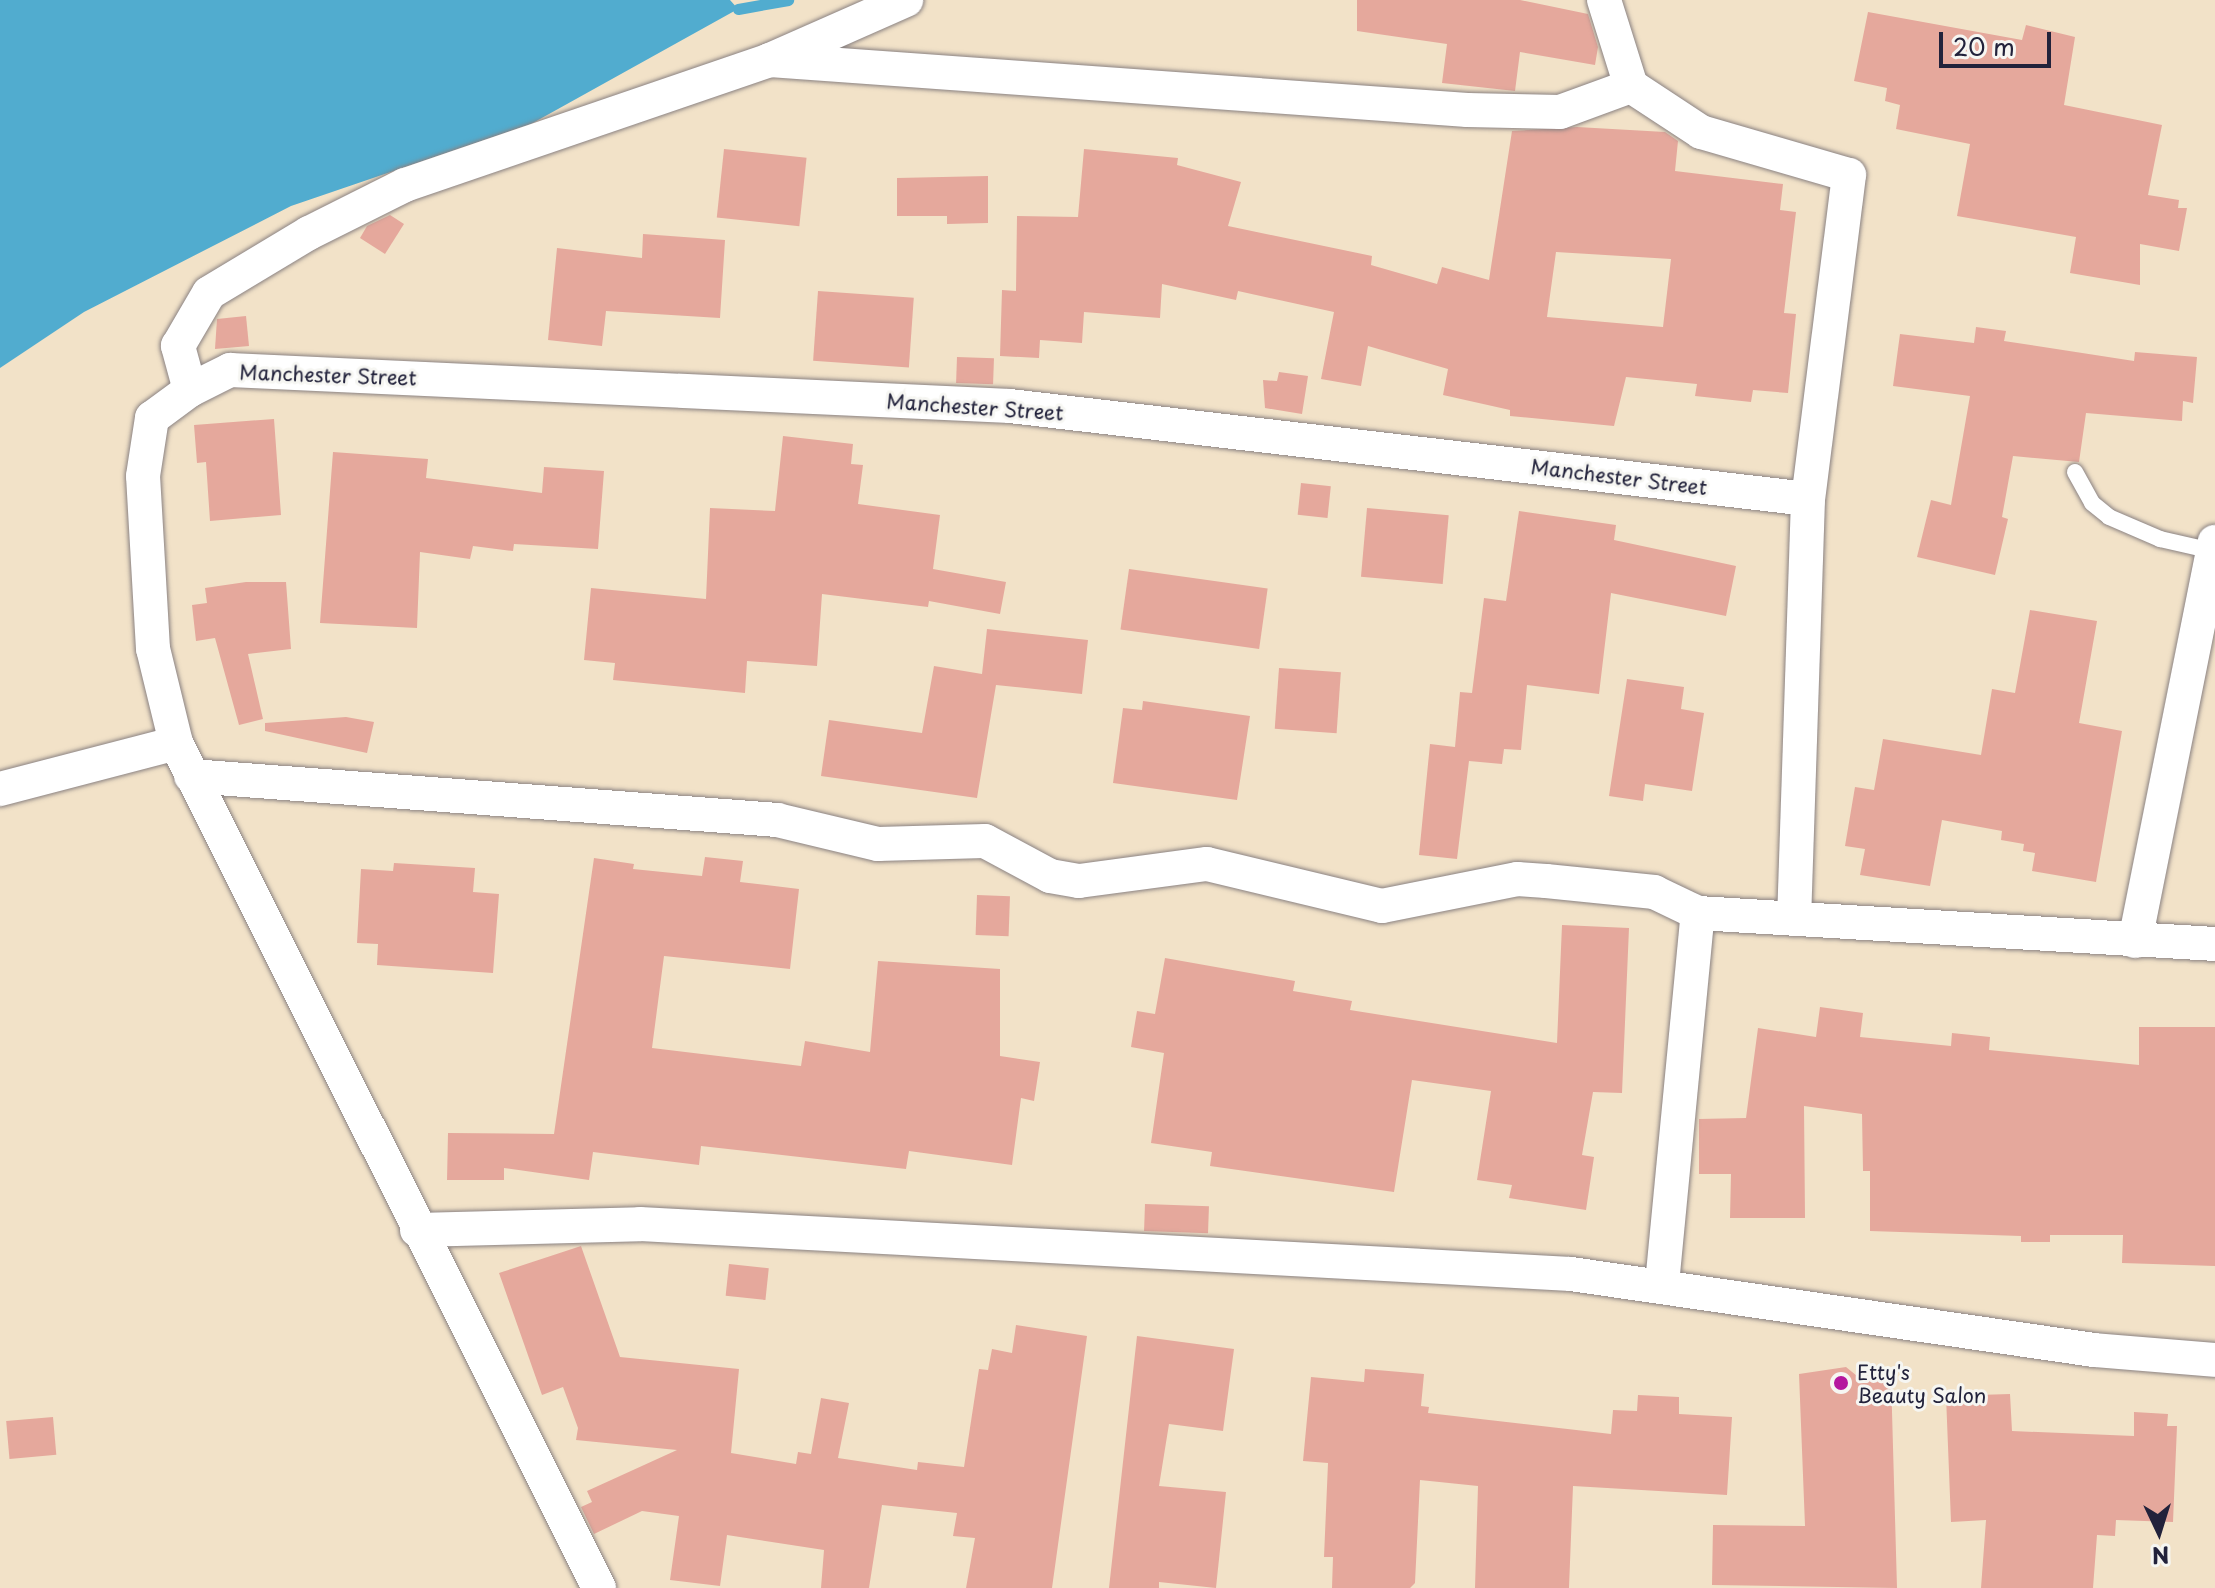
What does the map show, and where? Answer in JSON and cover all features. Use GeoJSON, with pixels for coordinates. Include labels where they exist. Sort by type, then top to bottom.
{"type":"FeatureCollection","features":[{"type":"Feature","properties":{"kind":"street"},"geometry":{"type":"LineString","coordinates":[[190,390],[178,346],[209,293],[309,233],[405,185],[770,60],[906,0]]}},
{"type":"Feature","properties":{"kind":"street"},"geometry":{"type":"LineString","coordinates":[[1604,0],[1631,86],[1701,132],[1849,175],[1808,499],[1794,915]]}},
{"type":"Feature","properties":{"kind":"street"},"geometry":{"type":"LineString","coordinates":[[770,60],[1467,110],[1560,112],[1631,86]]}},
{"type":"Feature","properties":{"kind":"street","name":"Manchester Street"},"geometry":{"type":"LineString","coordinates":[[176,743],[153,649],[143,476],[152,418],[190,390],[230,370],[1010,406],[1808,499]]}},
{"type":"Feature","properties":{"kind":"street"},"geometry":{"type":"LineString","coordinates":[[2135,941],[2214,546]]}},
{"type":"Feature","properties":{"kind":"street"},"geometry":{"type":"LineString","coordinates":[[0,789],[176,743],[417,1230],[599,1588]]}},
{"type":"Feature","properties":{"kind":"street"},"geometry":{"type":"LineString","coordinates":[[191,776],[777,820],[878,844],[985,841],[1050,876],[1079,881],[1207,864],[1382,906],[1517,879],[1654,892],[1698,913],[1794,915],[2135,941],[2215,944]]}},
{"type":"Feature","properties":{"kind":"street"},"geometry":{"type":"LineString","coordinates":[[1662,1284],[1698,913]]}},
{"type":"Feature","properties":{"kind":"street"},"geometry":{"type":"LineString","coordinates":[[417,1230],[655,1224],[1555,1273],[1662,1284],[2094,1350],[2215,1360]]}},
{"type":"Feature","properties":{"kind":"lane"},"geometry":{"type":"LineString","coordinates":[[2075,472],[2092,503],[2109,517],[2160,539],[2214,546]]}},
{"type":"Feature","properties":{"kind":"water"},"geometry":{"type":"Polygon","coordinates":[[[0,0],[730,0],[738,9],[531,124],[291,206],[84,312],[0,368],[0,0]]]}},
{"type":"Feature","properties":{"kind":"building"},"geometry":{"type":"Polygon","coordinates":[[[1357,0],[1520,0],[1588,14],[1598,47],[1595,65],[1520,52],[1515,91],[1442,83],[1447,44],[1357,31],[1357,0]]]}},
{"type":"Feature","properties":{"kind":"building"},"geometry":{"type":"Polygon","coordinates":[[[1868,12],[2022,40],[2026,25],[2075,37],[2064,105],[2162,125],[2148,195],[2179,200],[2178,208],[2187,208],[2179,251],[2140,244],[2140,285],[2070,273],[2076,237],[1957,216],[1970,144],[1896,129],[1900,105],[1885,101],[1887,88],[1854,81],[1868,12]]]}},
{"type":"Feature","properties":{"kind":"building"},"geometry":{"type":"Polygon","coordinates":[[[1577,127],[1665,132],[1678,141],[1675,171],[1783,184],[1780,210],[1796,212],[1784,313],[1796,314],[1788,393],[1753,390],[1751,402],[1695,396],[1697,384],[1626,377],[1614,426],[1510,416],[1510,410],[1443,395],[1448,369],[1368,346],[1361,386],[1321,379],[1334,312],[1238,291],[1236,300],[1162,284],[1160,318],[1084,312],[1082,343],[1040,340],[1039,358],[1000,356],[1002,290],[1016,291],[1017,216],[1078,217],[1084,149],[1178,158],[1177,165],[1241,182],[1228,226],[1372,256],[1371,265],[1437,284],[1442,267],[1489,280],[1512,131],[1577,127]],[[1556,252],[1547,317],[1663,327],[1671,259],[1556,252]]]}},
{"type":"Feature","properties":{"kind":"building"},"geometry":{"type":"Polygon","coordinates":[[[724,149],[807,158],[799,226],[717,218],[724,149]]]}},
{"type":"Feature","properties":{"kind":"building"},"geometry":{"type":"Polygon","coordinates":[[[988,176],[988,223],[947,224],[947,216],[897,216],[897,178],[988,176]]]}},
{"type":"Feature","properties":{"kind":"building"},"geometry":{"type":"Polygon","coordinates":[[[390,215],[404,224],[385,254],[360,238],[367,226],[390,215]]]}},
{"type":"Feature","properties":{"kind":"building"},"geometry":{"type":"Polygon","coordinates":[[[643,234],[725,240],[720,318],[606,311],[602,346],[548,340],[557,248],[642,258],[643,234]]]}},
{"type":"Feature","properties":{"kind":"building"},"geometry":{"type":"Polygon","coordinates":[[[818,291],[914,298],[909,368],[813,361],[818,291]]]}},
{"type":"Feature","properties":{"kind":"building"},"geometry":{"type":"Polygon","coordinates":[[[246,316],[249,346],[215,349],[217,319],[246,316]]]}},
{"type":"Feature","properties":{"kind":"building"},"geometry":{"type":"Polygon","coordinates":[[[1976,327],[2006,331],[2004,341],[2134,361],[2135,352],[2197,357],[2193,403],[2183,401],[2182,421],[2086,413],[2079,462],[2013,456],[2002,517],[2008,519],[1995,575],[1917,557],[1931,500],[1951,505],[1970,396],[1893,386],[1900,334],[1974,343],[1976,327]]]}},
{"type":"Feature","properties":{"kind":"building"},"geometry":{"type":"Polygon","coordinates":[[[957,357],[994,358],[993,384],[956,383],[957,357]]]}},
{"type":"Feature","properties":{"kind":"building"},"geometry":{"type":"Polygon","coordinates":[[[1279,372],[1308,376],[1302,414],[1265,408],[1263,380],[1277,381],[1279,372]]]}},
{"type":"Feature","properties":{"kind":"building"},"geometry":{"type":"Polygon","coordinates":[[[274,419],[281,515],[210,521],[206,462],[197,463],[194,425],[274,419]]]}},
{"type":"Feature","properties":{"kind":"building"},"geometry":{"type":"Polygon","coordinates":[[[783,436],[853,444],[851,464],[863,465],[858,504],[940,515],[933,569],[1006,582],[1000,614],[929,601],[928,607],[822,594],[817,666],[747,661],[745,693],[613,680],[615,663],[584,660],[591,588],[706,599],[710,508],[775,511],[783,436]]]}},
{"type":"Feature","properties":{"kind":"building"},"geometry":{"type":"Polygon","coordinates":[[[333,452],[428,459],[426,478],[542,493],[544,467],[604,471],[598,549],[514,544],[513,551],[473,546],[470,559],[420,552],[417,628],[320,623],[333,452]]]}},
{"type":"Feature","properties":{"kind":"building"},"geometry":{"type":"Polygon","coordinates":[[[1301,483],[1331,486],[1327,518],[1298,515],[1301,483]]]}},
{"type":"Feature","properties":{"kind":"building"},"geometry":{"type":"Polygon","coordinates":[[[1367,508],[1449,515],[1443,584],[1361,577],[1367,508]]]}},
{"type":"Feature","properties":{"kind":"building"},"geometry":{"type":"Polygon","coordinates":[[[1519,511],[1616,525],[1614,540],[1736,566],[1726,616],[1611,593],[1599,694],[1527,685],[1521,750],[1504,749],[1502,764],[1469,761],[1457,859],[1419,855],[1430,744],[1455,747],[1460,692],[1472,693],[1484,598],[1506,601],[1519,511]]]}},
{"type":"Feature","properties":{"kind":"building"},"geometry":{"type":"Polygon","coordinates":[[[1129,569],[1268,588],[1259,649],[1121,629],[1129,569]]]}},
{"type":"Feature","properties":{"kind":"building"},"geometry":{"type":"Polygon","coordinates":[[[246,582],[286,582],[291,649],[248,654],[263,719],[239,725],[215,638],[196,641],[192,605],[207,603],[205,588],[246,582]]]}},
{"type":"Feature","properties":{"kind":"building"},"geometry":{"type":"Polygon","coordinates":[[[2030,610],[2097,621],[2079,723],[2122,731],[2096,882],[2032,871],[2035,853],[2023,851],[2024,844],[2001,840],[2002,831],[1942,820],[1930,886],[1860,875],[1865,849],[1845,846],[1855,787],[1874,790],[1883,739],[1981,755],[1992,689],[2015,693],[2030,610]]]}},
{"type":"Feature","properties":{"kind":"building"},"geometry":{"type":"Polygon","coordinates":[[[987,629],[1088,640],[1082,694],[996,685],[977,798],[821,776],[829,720],[922,733],[934,666],[982,674],[987,629]]]}},
{"type":"Feature","properties":{"kind":"building"},"geometry":{"type":"Polygon","coordinates":[[[1279,668],[1341,672],[1337,733],[1275,729],[1279,668]]]}},
{"type":"Feature","properties":{"kind":"building"},"geometry":{"type":"Polygon","coordinates":[[[1627,679],[1684,687],[1681,709],[1704,713],[1692,791],[1645,784],[1643,801],[1609,796],[1627,679]]]}},
{"type":"Feature","properties":{"kind":"building"},"geometry":{"type":"Polygon","coordinates":[[[1143,701],[1250,716],[1237,800],[1113,783],[1123,708],[1142,710],[1143,701]]]}},
{"type":"Feature","properties":{"kind":"building"},"geometry":{"type":"Polygon","coordinates":[[[346,717],[374,722],[367,753],[265,731],[265,723],[346,717]]]}},
{"type":"Feature","properties":{"kind":"building"},"geometry":{"type":"Polygon","coordinates":[[[705,857],[743,861],[740,882],[799,889],[790,969],[664,956],[652,1048],[801,1066],[805,1041],[870,1052],[878,961],[1000,969],[1000,1056],[1040,1062],[1034,1101],[1021,1098],[1012,1165],[909,1151],[906,1169],[701,1146],[699,1165],[593,1152],[589,1180],[504,1168],[504,1180],[447,1180],[448,1133],[554,1134],[594,858],[634,864],[633,869],[702,876],[705,857]]]}},
{"type":"Feature","properties":{"kind":"building"},"geometry":{"type":"Polygon","coordinates":[[[394,863],[475,868],[473,892],[499,894],[493,973],[377,965],[378,944],[357,943],[361,869],[393,871],[394,863]]]}},
{"type":"Feature","properties":{"kind":"building"},"geometry":{"type":"Polygon","coordinates":[[[977,895],[1010,896],[1009,936],[976,935],[977,895]]]}},
{"type":"Feature","properties":{"kind":"building"},"geometry":{"type":"Polygon","coordinates":[[[1562,925],[1629,928],[1622,1093],[1593,1092],[1582,1155],[1594,1157],[1586,1210],[1509,1198],[1512,1185],[1477,1180],[1491,1091],[1412,1080],[1394,1192],[1210,1166],[1212,1152],[1151,1143],[1164,1053],[1131,1047],[1137,1011],[1155,1014],[1165,958],[1295,981],[1293,991],[1352,1001],[1350,1010],[1557,1043],[1562,925]]]}},
{"type":"Feature","properties":{"kind":"building"},"geometry":{"type":"Polygon","coordinates":[[[1820,1007],[1863,1013],[1860,1037],[1951,1046],[1952,1033],[1990,1037],[1989,1050],[2139,1065],[2139,1027],[2215,1027],[2215,1266],[2122,1263],[2123,1235],[2050,1235],[2050,1242],[2021,1242],[2021,1236],[1870,1231],[1870,1171],[1863,1171],[1862,1114],[1804,1106],[1805,1218],[1730,1218],[1731,1174],[1699,1174],[1699,1119],[1746,1118],[1758,1028],[1816,1037],[1820,1007]]]}},
{"type":"Feature","properties":{"kind":"building"},"geometry":{"type":"Polygon","coordinates":[[[1145,1204],[1209,1206],[1208,1233],[1144,1231],[1145,1204]]]}},
{"type":"Feature","properties":{"kind":"building"},"geometry":{"type":"Polygon","coordinates":[[[581,1246],[620,1357],[739,1369],[731,1453],[796,1464],[798,1452],[811,1454],[821,1398],[849,1403],[838,1458],[917,1470],[918,1462],[964,1467],[979,1369],[988,1370],[992,1349],[1012,1353],[1016,1325],[1087,1336],[1052,1588],[966,1588],[975,1538],[953,1536],[957,1513],[882,1505],[869,1588],[821,1588],[824,1550],[727,1535],[720,1586],[670,1580],[679,1516],[642,1511],[594,1534],[581,1507],[592,1502],[587,1491],[677,1450],[576,1440],[578,1428],[563,1387],[542,1395],[499,1273],[581,1246]]]}},
{"type":"Feature","properties":{"kind":"building"},"geometry":{"type":"Polygon","coordinates":[[[729,1264],[769,1268],[765,1300],[726,1296],[729,1264]]]}},
{"type":"Feature","properties":{"kind":"building"},"geometry":{"type":"Polygon","coordinates":[[[1137,1336],[1234,1349],[1223,1431],[1169,1424],[1159,1486],[1226,1492],[1216,1588],[1159,1582],[1159,1588],[1109,1588],[1137,1336]]]}},
{"type":"Feature","properties":{"kind":"building"},"geometry":{"type":"Polygon","coordinates":[[[1846,1367],[1857,1376],[1891,1376],[1897,1588],[1712,1585],[1713,1525],[1805,1526],[1799,1374],[1846,1367]]]}},
{"type":"Feature","properties":{"kind":"building"},"geometry":{"type":"Polygon","coordinates":[[[1365,1369],[1424,1374],[1421,1406],[1429,1407],[1428,1413],[1611,1434],[1613,1410],[1637,1411],[1638,1395],[1679,1397],[1679,1414],[1732,1417],[1727,1495],[1573,1486],[1569,1588],[1475,1588],[1478,1486],[1420,1480],[1415,1583],[1410,1588],[1332,1588],[1333,1557],[1324,1557],[1328,1463],[1303,1461],[1311,1377],[1364,1382],[1365,1369]]]}},
{"type":"Feature","properties":{"kind":"building"},"geometry":{"type":"Polygon","coordinates":[[[2010,1394],[2012,1431],[2134,1436],[2134,1412],[2168,1414],[2167,1426],[2177,1426],[2173,1522],[2116,1520],[2115,1536],[2097,1535],[2093,1588],[1981,1588],[1986,1520],[1951,1522],[1946,1396],[2010,1394]]]}},
{"type":"Feature","properties":{"kind":"building"},"geometry":{"type":"Polygon","coordinates":[[[53,1417],[56,1455],[9,1459],[6,1421],[53,1417]]]}},
{"type":"Feature","properties":{"kind":"waterway"},"geometry":{"type":"LineString","coordinates":[[738,9],[788,0]]}},
{"type":"Feature","properties":{"kind":"place","name":"Etty's Beauty Salon"},"geometry":{"type":"Point","coordinates":[1841,1383]}}]}
